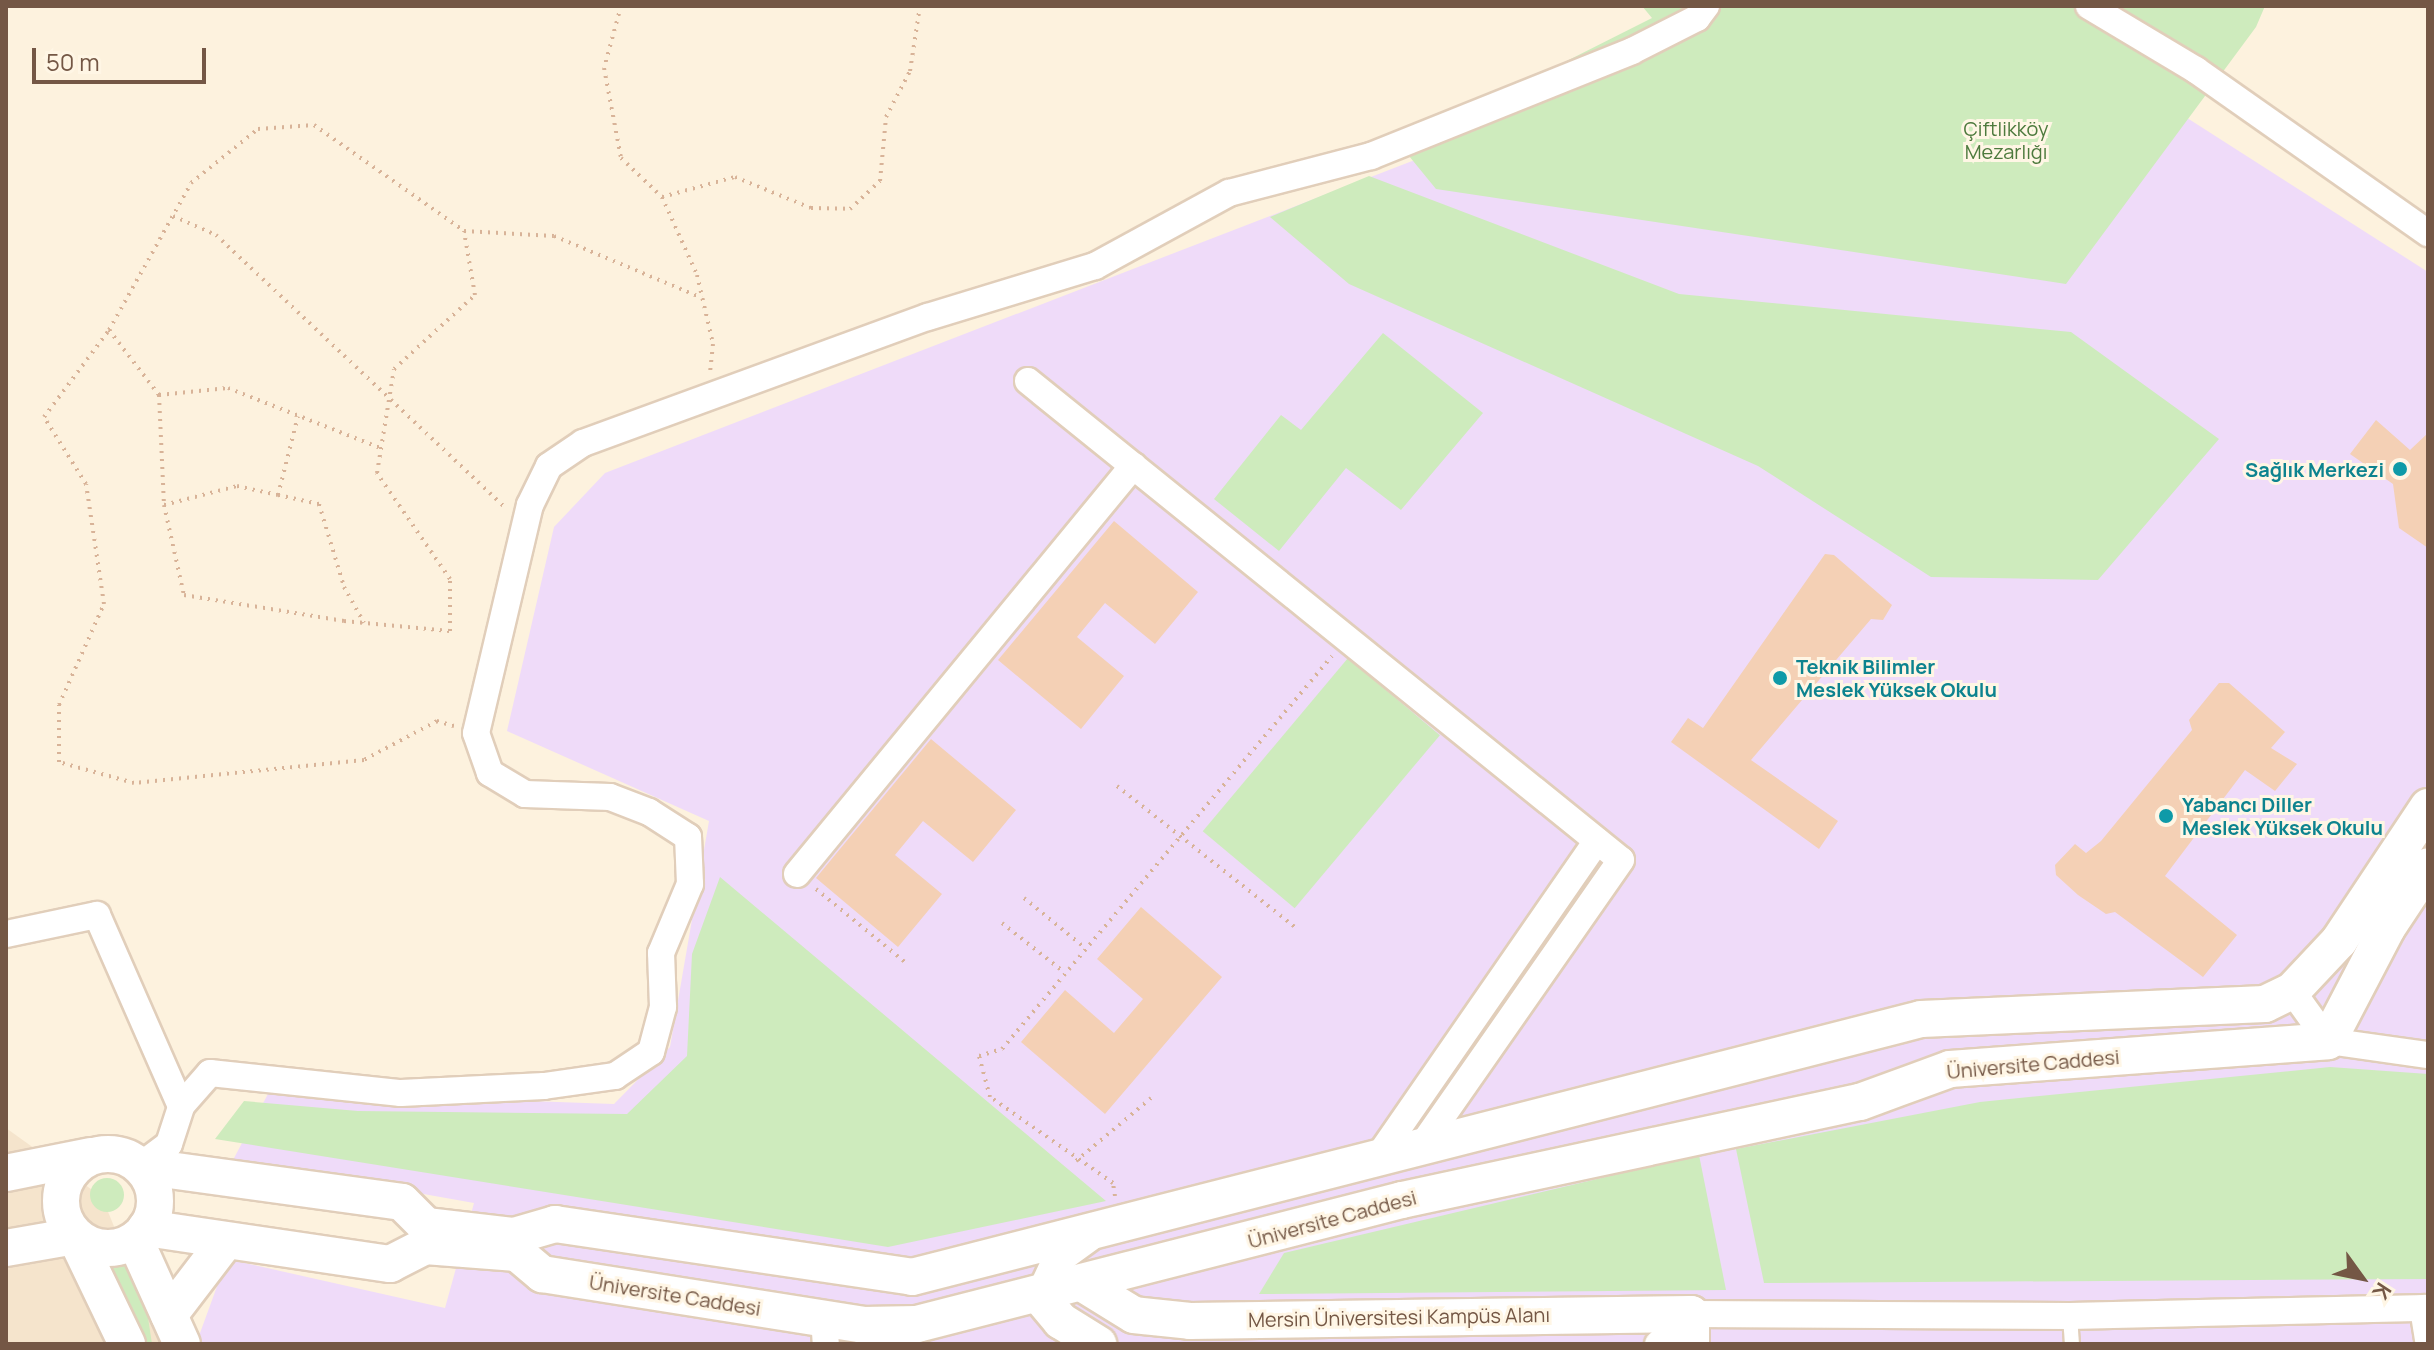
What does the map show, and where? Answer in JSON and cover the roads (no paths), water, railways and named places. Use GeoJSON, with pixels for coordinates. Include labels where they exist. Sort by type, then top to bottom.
{"type":"FeatureCollection","features":[{"type":"Feature","properties":{"kind":"main road"},"geometry":{"type":"LineString","coordinates":[[6,1173],[93,1155],[117,1154],[140,1166],[402,1202],[426,1226],[514,1236],[555,1224],[912,1277],[1419,1150],[1921,1019],[2265,1004],[2292,991],[2339,941],[2428,807]]}},
{"type":"Feature","properties":{"kind":"main road"},"geometry":{"type":"LineString","coordinates":[[2328,1041],[2387,928],[2428,866]]}},
{"type":"Feature","properties":{"kind":"main road","name":"Üniversite Caddesi"},"geometry":{"type":"LineString","coordinates":[[141,1234],[390,1264],[425,1246],[517,1253],[542,1274],[825,1331],[917,1324],[1046,1280],[1085,1285],[1402,1200],[1860,1102],[1950,1069],[2328,1041]]}},
{"type":"Feature","properties":{"kind":"main road"},"geometry":{"type":"LineString","coordinates":[[93,1155],[78,1163],[61,1191],[62,1215],[127,1344]]}},
{"type":"Feature","properties":{"kind":"main road"},"geometry":{"type":"LineString","coordinates":[[140,1166],[154,1189],[141,1234],[176,1330]]}},
{"type":"Feature","properties":{"kind":"main road"},"geometry":{"type":"LineString","coordinates":[[6,1248],[75,1236],[104,1248],[141,1234]]}},
{"type":"Feature","properties":{"kind":"main road"},"geometry":{"type":"LineString","coordinates":[[176,1330],[224,1243]]}},
{"type":"Feature","properties":{"kind":"main road"},"geometry":{"type":"LineString","coordinates":[[1046,1280],[1061,1321],[1098,1344]]}},
{"type":"Feature","properties":{"kind":"main road","name":"Mersin Üniversitesi Kampüs Alanı"},"geometry":{"type":"LineString","coordinates":[[1085,1285],[1134,1315],[1190,1321],[1691,1329]]}},
{"type":"Feature","properties":{"kind":"street"},"geometry":{"type":"LineString","coordinates":[[140,1166],[169,1144],[181,1106],[210,1073],[401,1093],[544,1086],[615,1076],[651,1052],[663,1007],[661,953],[690,884],[688,837],[649,812],[610,797],[525,794],[490,773],[476,733],[525,526],[549,466],[583,443],[708,397],[928,317],[1095,266],[1229,193],[1371,156],[1632,51],[1697,18],[1706,6]]}},
{"type":"Feature","properties":{"kind":"street"},"geometry":{"type":"LineString","coordinates":[[2089,6],[2196,70],[2428,233]]}},
{"type":"Feature","properties":{"kind":"street"},"geometry":{"type":"LineString","coordinates":[[1028,381],[1621,860],[1419,1150]]}},
{"type":"Feature","properties":{"kind":"street"},"geometry":{"type":"LineString","coordinates":[[797,874],[1133,466]]}},
{"type":"Feature","properties":{"kind":"street"},"geometry":{"type":"LineString","coordinates":[[1376,1160],[1597,841]]}},
{"type":"Feature","properties":{"kind":"street"},"geometry":{"type":"LineString","coordinates":[[6,934],[97,915],[181,1106]]}},
{"type":"Feature","properties":{"kind":"street"},"geometry":{"type":"LineString","coordinates":[[2292,991],[2328,1041],[2428,1055]]}},
{"type":"Feature","properties":{"kind":"street"},"geometry":{"type":"LineString","coordinates":[[1004,1255],[1046,1280],[1111,1228]]}},
{"type":"Feature","properties":{"kind":"street"},"geometry":{"type":"LineString","coordinates":[[1658,1344],[1691,1329],[2425,1308],[2428,1340]]}},
{"type":"Feature","properties":{"kind":"lane"},"geometry":{"type":"LineString","coordinates":[[2070,1316],[2072,1344]]}},
{"type":"Feature","properties":{"kind":"place","name":"Sağlık Merkezi"},"geometry":{"type":"Point","coordinates":[2400,469]}},
{"type":"Feature","properties":{"kind":"place","name":"Teknik Bilimler Meslek Yüksek Okulu"},"geometry":{"type":"Point","coordinates":[1780,678]}},
{"type":"Feature","properties":{"kind":"place","name":"Yabancı Diller Meslek Yüksek Okulu"},"geometry":{"type":"Point","coordinates":[2166,816]}},
{"type":"Feature","properties":{"kind":"park label","name":"Çiftlikköy Mezarlığı"},"geometry":{"type":"Point","coordinates":[2006,140]}}]}
